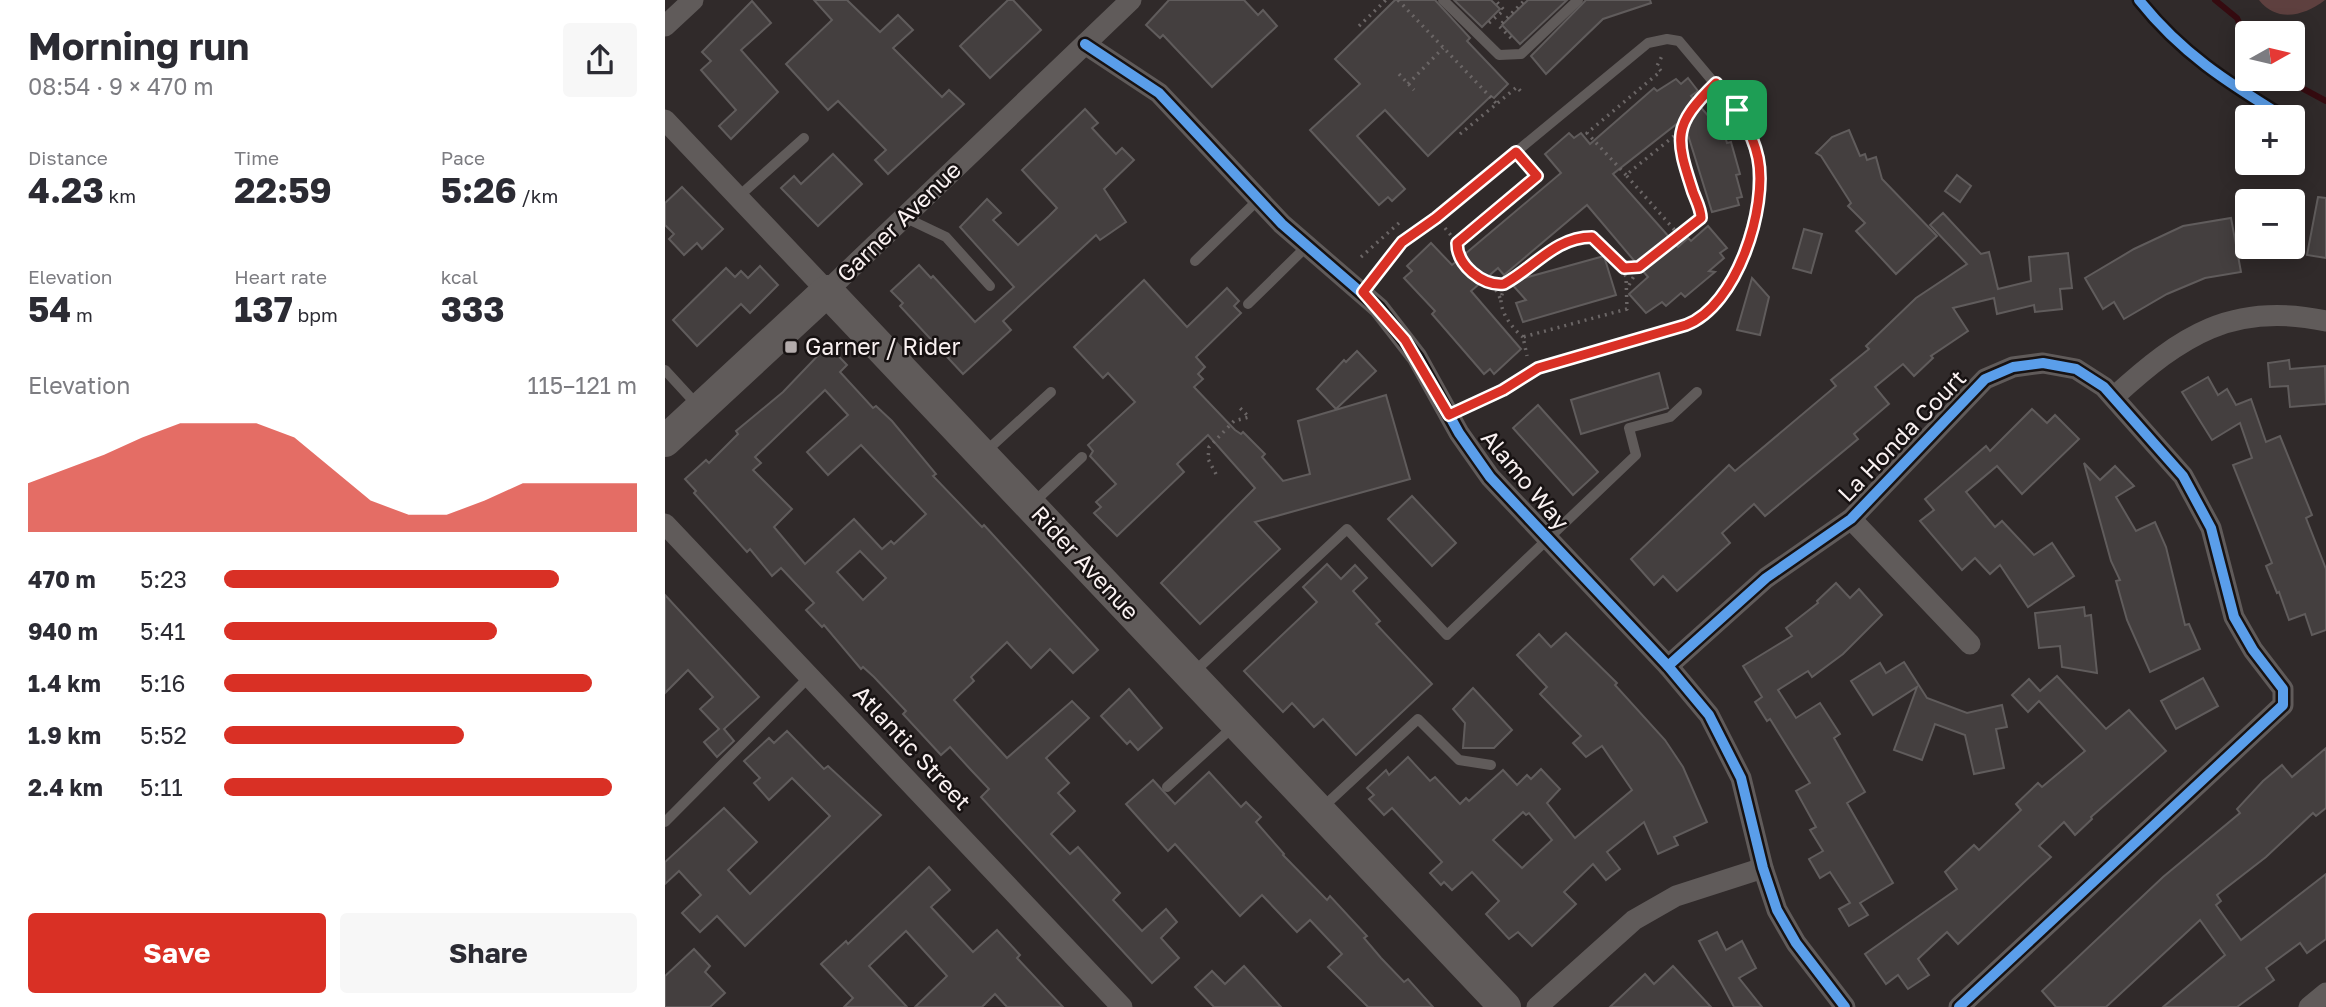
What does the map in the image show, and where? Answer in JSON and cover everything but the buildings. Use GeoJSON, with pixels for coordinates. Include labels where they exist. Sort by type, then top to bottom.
{"type":"FeatureCollection","features":[{"type":"Feature","properties":{"kind":"street"},"geometry":{"type":"LineString","coordinates":[[665,26],[693,0]]}},
{"type":"Feature","properties":{"kind":"street","name":"Garner Avenue"},"geometry":{"type":"LineString","coordinates":[[665,441],[827,291],[1131,0]]}},
{"type":"Feature","properties":{"kind":"street","name":"Alamo Way"},"geometry":{"type":"LineString","coordinates":[[1085,44],[1159,93],[1258,200],[1307,246],[1363,292],[1405,340],[1449,415],[1490,477],[1668,666],[1709,715],[1732,755],[1748,801],[1763,868],[1785,925],[1845,1007]]}},
{"type":"Feature","properties":{"kind":"street","name":"Rider Avenue"},"geometry":{"type":"LineString","coordinates":[[665,120],[1505,1007]]}},
{"type":"Feature","properties":{"kind":"street"},"geometry":{"type":"LineString","coordinates":[[2115,396],[2168,349],[2225,323],[2265,316],[2326,321]]}},
{"type":"Feature","properties":{"kind":"street","name":"La Honda Court"},"geometry":{"type":"LineString","coordinates":[[1668,666],[1766,578],[1851,519],[1972,390],[1999,371],[2028,363],[2060,365],[2090,377],[2115,396],[2169,457],[2195,494],[2211,528],[2234,617],[2253,650],[2280,682],[2285,696],[2278,713],[1959,1007]]}},
{"type":"Feature","properties":{"kind":"street"},"geometry":{"type":"LineString","coordinates":[[1851,519],[1971,644]]}},
{"type":"Feature","properties":{"kind":"street","name":"Atlantic Street"},"geometry":{"type":"LineString","coordinates":[[665,524],[1122,1007]]}},
{"type":"Feature","properties":{"kind":"street"},"geometry":{"type":"LineString","coordinates":[[1537,1007],[1634,919],[1676,896],[1763,868]]}},
{"type":"Feature","properties":{"kind":"street"},"geometry":{"type":"LineString","coordinates":[[2309,1007],[2326,993]]}},
{"type":"Feature","properties":{"kind":"lane"},"geometry":{"type":"LineString","coordinates":[[1443,0],[1499,55],[1513,57],[1523,52],[1578,0]]}},
{"type":"Feature","properties":{"kind":"lane"},"geometry":{"type":"LineString","coordinates":[[1363,292],[1402,242],[1436,218],[1648,43],[1667,38],[1679,41],[1716,83],[1747,126],[1759,168],[1757,207],[1739,264],[1728,287],[1709,312],[1693,322],[1530,371],[1503,390],[1449,415]]}},
{"type":"Feature","properties":{"kind":"lane"},"geometry":{"type":"LineString","coordinates":[[738,197],[804,138]]}},
{"type":"Feature","properties":{"kind":"lane"},"geometry":{"type":"LineString","coordinates":[[1195,261],[1258,200]]}},
{"type":"Feature","properties":{"kind":"lane"},"geometry":{"type":"LineString","coordinates":[[904,217],[946,237],[990,286]]}},
{"type":"Feature","properties":{"kind":"lane"},"geometry":{"type":"LineString","coordinates":[[1248,304],[1307,246]]}},
{"type":"Feature","properties":{"kind":"lane"},"geometry":{"type":"LineString","coordinates":[[665,370],[700,408]]}},
{"type":"Feature","properties":{"kind":"lane"},"geometry":{"type":"LineString","coordinates":[[982,455],[1051,392]]}},
{"type":"Feature","properties":{"kind":"lane"},"geometry":{"type":"LineString","coordinates":[[1191,674],[1347,530],[1447,635],[1636,455],[1629,428],[1670,417],[1697,392]]}},
{"type":"Feature","properties":{"kind":"lane"},"geometry":{"type":"LineString","coordinates":[[1030,505],[1082,457]]}},
{"type":"Feature","properties":{"kind":"lane"},"geometry":{"type":"LineString","coordinates":[[665,822],[809,677]]}},
{"type":"Feature","properties":{"kind":"lane"},"geometry":{"type":"LineString","coordinates":[[1320,810],[1418,719],[1459,760],[1491,765]]}},
{"type":"Feature","properties":{"kind":"lane"},"geometry":{"type":"LineString","coordinates":[[1167,787],[1237,723]]}},
{"type":"Feature","properties":{"kind":"path"},"geometry":{"type":"LineString","coordinates":[[1359,26],[1386,0]]}},
{"type":"Feature","properties":{"kind":"path"},"geometry":{"type":"LineString","coordinates":[[1398,0],[1497,104]]}},
{"type":"Feature","properties":{"kind":"path"},"geometry":{"type":"LineString","coordinates":[[1478,34],[1504,10],[1495,0]]}},
{"type":"Feature","properties":{"kind":"path"},"geometry":{"type":"LineString","coordinates":[[1523,52],[1499,26],[1525,0]]}},
{"type":"Feature","properties":{"kind":"path"},"geometry":{"type":"LineString","coordinates":[[1408,83],[1443,48]]}},
{"type":"Feature","properties":{"kind":"path"},"geometry":{"type":"LineString","coordinates":[[1661,71],[1587,133],[1679,235]]}},
{"type":"Feature","properties":{"kind":"path"},"geometry":{"type":"LineString","coordinates":[[1399,74],[1414,90]]}},
{"type":"Feature","properties":{"kind":"path"},"geometry":{"type":"LineString","coordinates":[[1626,175],[1674,136],[1699,101],[1716,83]]}},
{"type":"Feature","properties":{"kind":"path"},"geometry":{"type":"LineString","coordinates":[[1460,134],[1517,87],[1523,94]]}},
{"type":"Feature","properties":{"kind":"path"},"geometry":{"type":"LineString","coordinates":[[1629,287],[1639,267],[1700,220],[1702,215],[1679,150],[1679,138],[1686,121]]}},
{"type":"Feature","properties":{"kind":"path"},"geometry":{"type":"LineString","coordinates":[[1516,152],[1537,176],[1457,243],[1461,261],[1473,273],[1491,283],[1504,284],[1541,257],[1576,238],[1592,237],[1627,269],[1639,267]]}},
{"type":"Feature","properties":{"kind":"path"},"geometry":{"type":"LineString","coordinates":[[1523,337],[1627,309],[1629,287],[1626,275],[1615,260]]}},
{"type":"Feature","properties":{"kind":"path"},"geometry":{"type":"LineString","coordinates":[[1501,305],[1503,293],[1515,278]]}},
{"type":"Feature","properties":{"kind":"path"},"geometry":{"type":"LineString","coordinates":[[1491,283],[1513,329],[1523,337],[1530,371]]}},
{"type":"Feature","properties":{"kind":"path"},"geometry":{"type":"LineString","coordinates":[[1216,474],[1208,459],[1209,447],[1234,421],[1249,417],[1240,408],[1243,405]]}},
{"type":"Feature","properties":{"kind":"shaded area"},"geometry":{"type":"Polygon","coordinates":[[[2259,0],[2325,0],[2308,10],[2291,15],[2274,12],[2259,0]]]}},
{"type":"Feature","properties":{"kind":"waterway"},"geometry":{"type":"LineString","coordinates":[[2215,0],[2238,21]]}},
{"type":"Feature","properties":{"kind":"waterway"},"geometry":{"type":"LineString","coordinates":[[2305,90],[2326,101]]}},
{"type":"Feature","properties":{"kind":"cycle path"},"geometry":{"type":"LineString","coordinates":[[2139,0],[2188,51],[2224,79],[2265,105]]}},
{"type":"Feature","properties":{"kind":"cycle path"},"geometry":{"type":"LineString","coordinates":[[1085,44],[1159,93],[1282,224],[1379,308],[1417,357],[1459,433],[1490,477],[1668,666],[1709,715],[1741,778],[1763,868],[1777,910],[1796,943],[1845,1007]]}},
{"type":"Feature","properties":{"kind":"cycle path"},"geometry":{"type":"LineString","coordinates":[[1668,666],[1766,578],[1851,519],[1985,379],[2013,367],[2043,363],[2076,369],[2104,387],[2183,476],[2211,528],[2234,617],[2253,650],[2283,689],[2283,705],[1959,1007]]}},
{"type":"Feature","properties":{"kind":"place","name":"Garner / Rider"},"geometry":{"type":"Point","coordinates":[791,347]}},
{"type":"Feature","properties":{"kind":"route"},"geometry":{"type":"LineString","coordinates":[[1716,83],[1737,110],[1747,126],[1757,156],[1759,195],[1752,227],[1734,277],[1709,312],[1676,328],[1530,371],[1503,390],[1449,415],[1417,357],[1393,324],[1363,292],[1402,242],[1436,218],[1516,152],[1537,176],[1457,243],[1458,258],[1469,270],[1491,283],[1504,284],[1558,246],[1576,238],[1586,237],[1592,237],[1624,268],[1636,269],[1701,218],[1679,150],[1679,138],[1686,121],[1699,101],[1716,83]]}}]}
